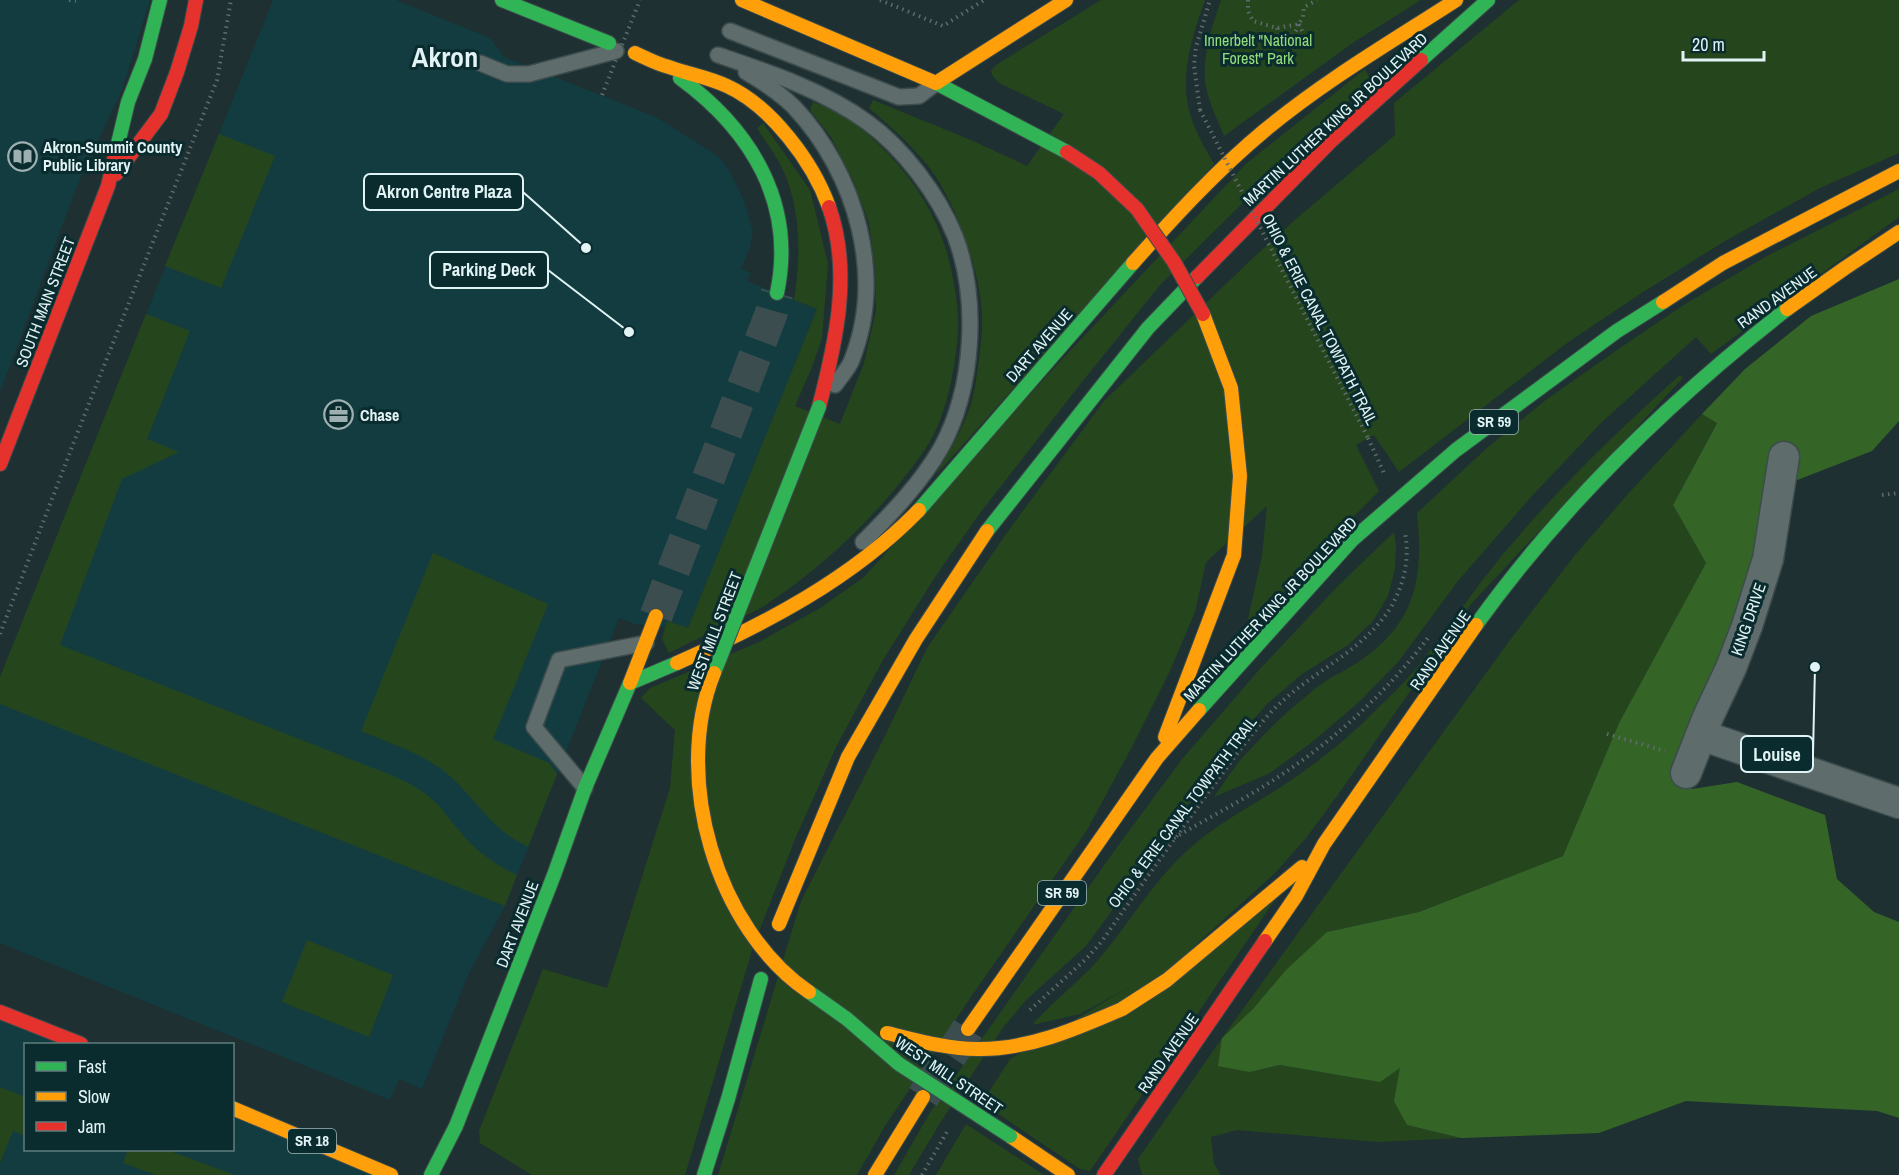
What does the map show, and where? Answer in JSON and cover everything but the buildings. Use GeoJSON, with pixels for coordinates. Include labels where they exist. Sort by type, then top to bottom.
{"type":"FeatureCollection","features":[{"type":"Feature","properties":{"kind":"main road","name":"SOUTH MAIN STREET"},"geometry":{"type":"LineString","coordinates":[[0,464],[108,186],[128,102],[145,58],[160,0]]}},
{"type":"Feature","properties":{"kind":"main road","name":"SOUTH MAIN STREET"},"geometry":{"type":"LineString","coordinates":[[108,186],[161,114],[180,63],[196,0]]}},
{"type":"Feature","properties":{"kind":"main road"},"geometry":{"type":"LineString","coordinates":[[502,0],[609,43]]}},
{"type":"Feature","properties":{"kind":"main road"},"geometry":{"type":"LineString","coordinates":[[742,0],[936,83],[1067,152],[1099,173],[1137,209],[1174,262],[1206,320],[1231,388],[1239,476],[1234,555],[1157,758]]}},
{"type":"Feature","properties":{"kind":"main road"},"geometry":{"type":"LineString","coordinates":[[936,83],[1066,0]]}},
{"type":"Feature","properties":{"kind":"main road","name":"DART AVENUE"},"geometry":{"type":"LineString","coordinates":[[630,683],[714,647],[809,596],[871,555],[914,516],[1107,291],[1173,218],[1240,152],[1290,110],[1456,0]]}},
{"type":"Feature","properties":{"kind":"main road","name":"MARTIN LUTHER KING JR BOULEVARD"},"geometry":{"type":"LineString","coordinates":[[778,924],[848,757],[916,639],[978,543],[1016,492],[1148,328],[1222,249],[1332,140],[1488,0]]}},
{"type":"Feature","properties":{"kind":"main road","name":"WEST MILL STREET"},"geometry":{"type":"LineString","coordinates":[[630,51],[665,66],[719,82],[738,91],[789,136],[810,165],[825,196],[836,224],[841,257],[841,302],[831,365],[819,407],[706,692],[700,728],[698,764],[701,799],[710,843],[724,886],[740,917],[781,970],[804,990],[846,1018],[897,1063],[1068,1175]]}},
{"type":"Feature","properties":{"kind":"main road"},"geometry":{"type":"LineString","coordinates":[[665,66],[714,104],[746,141],[761,164],[775,200],[781,230],[782,261],[777,293]]}},
{"type":"Feature","properties":{"kind":"main road","name":"MARTIN LUTHER KING JR BOULEVARD"},"geometry":{"type":"LineString","coordinates":[[968,1029],[1157,758],[1352,540],[1456,450],[1617,331],[1722,263],[1899,171]]}},
{"type":"Feature","properties":{"kind":"main road","name":"RAND AVENUE"},"geometry":{"type":"LineString","coordinates":[[1104,1175],[1296,896],[1317,855],[1512,576],[1629,444],[1688,389],[1796,302],[1899,231]]}},
{"type":"Feature","properties":{"kind":"main road","name":"DART AVENUE"},"geometry":{"type":"LineString","coordinates":[[431,1175],[456,1126],[554,875],[585,788],[656,616]]}},
{"type":"Feature","properties":{"kind":"main road"},"geometry":{"type":"LineString","coordinates":[[846,1018],[887,1033],[936,1045],[978,1049],[1023,1045],[1064,1034],[1122,1009],[1167,980],[1317,855]]}},
{"type":"Feature","properties":{"kind":"main road"},"geometry":{"type":"LineString","coordinates":[[704,1175],[728,1099],[761,979]]}},
{"type":"Feature","properties":{"kind":"main road"},"geometry":{"type":"LineString","coordinates":[[0,1012],[78,1043]]}},
{"type":"Feature","properties":{"kind":"main road"},"geometry":{"type":"LineString","coordinates":[[875,1175],[923,1097]]}},
{"type":"Feature","properties":{"kind":"main road","name":"SR 18"},"geometry":{"type":"LineString","coordinates":[[234,1109],[391,1175]]}},
{"type":"Feature","properties":{"kind":"street","name":"KING DRIVE"},"geometry":{"type":"LineString","coordinates":[[1693,756],[1731,668],[1768,560],[1784,457]]}},
{"type":"Feature","properties":{"kind":"street"},"geometry":{"type":"LineString","coordinates":[[1693,756],[1899,803]]}},
{"type":"Feature","properties":{"kind":"lane"},"geometry":{"type":"LineString","coordinates":[[730,31],[899,97],[919,96],[936,83]]}},
{"type":"Feature","properties":{"kind":"lane"},"geometry":{"type":"LineString","coordinates":[[488,80],[507,74],[529,74],[630,51]]}},
{"type":"Feature","properties":{"kind":"lane"},"geometry":{"type":"LineString","coordinates":[[809,596],[890,516],[940,449],[960,405],[967,370],[969,305],[965,275],[949,225],[928,186],[898,149],[867,122],[830,99],[718,54],[768,86],[794,107],[822,142],[839,171],[853,205],[864,249],[867,288],[862,328],[850,364],[819,407]]}},
{"type":"Feature","properties":{"kind":"lane"},"geometry":{"type":"LineString","coordinates":[[480,63],[507,74]]}},
{"type":"Feature","properties":{"kind":"lane"},"geometry":{"type":"LineString","coordinates":[[585,788],[534,727],[559,660],[646,642]]}},
{"type":"Feature","properties":{"kind":"path"},"geometry":{"type":"LineString","coordinates":[[69,0],[76,1]]}},
{"type":"Feature","properties":{"kind":"path"},"geometry":{"type":"LineString","coordinates":[[0,634],[217,80],[231,0]]}},
{"type":"Feature","properties":{"kind":"path"},"geometry":{"type":"LineString","coordinates":[[602,95],[640,0]]}},
{"type":"Feature","properties":{"kind":"path"},"geometry":{"type":"LineString","coordinates":[[880,0],[943,26],[984,0]]}},
{"type":"Feature","properties":{"kind":"path","name":"OHIO & ERIE CANAL TOWPATH TRAIL"},"geometry":{"type":"LineString","coordinates":[[1210,0],[1196,47],[1194,65],[1200,110],[1387,479]]}},
{"type":"Feature","properties":{"kind":"path"},"geometry":{"type":"LineString","coordinates":[[1248,0],[1248,11],[1253,21],[1277,28],[1299,24]]}},
{"type":"Feature","properties":{"kind":"path"},"geometry":{"type":"LineString","coordinates":[[1277,28],[1280,39],[1287,40],[1292,37],[1303,17],[1304,0]]}},
{"type":"Feature","properties":{"kind":"path"},"geometry":{"type":"LineString","coordinates":[[1304,7],[1317,0]]}},
{"type":"Feature","properties":{"kind":"path"},"geometry":{"type":"LineString","coordinates":[[1299,24],[1303,33],[1302,37]]}},
{"type":"Feature","properties":{"kind":"path"},"geometry":{"type":"LineString","coordinates":[[1882,495],[1899,493]]}},
{"type":"Feature","properties":{"kind":"path","name":"OHIO & ERIE CANAL TOWPATH TRAIL"},"geometry":{"type":"LineString","coordinates":[[1027,1014],[1102,941],[1239,750],[1276,707],[1301,685],[1362,642],[1379,624],[1402,584],[1407,562],[1405,532]]}},
{"type":"Feature","properties":{"kind":"path"},"geometry":{"type":"LineString","coordinates":[[1174,838],[1282,775],[1338,732],[1403,669],[1432,632]]}},
{"type":"Feature","properties":{"kind":"path"},"geometry":{"type":"LineString","coordinates":[[1607,734],[1693,756]]}},
{"type":"Feature","properties":{"kind":"path"},"geometry":{"type":"LineString","coordinates":[[922,1175],[949,1128]]}},
{"type":"Feature","properties":{"kind":"shaded area"},"geometry":{"type":"Polygon","coordinates":[[[0,0],[150,0],[122,90],[77,186],[0,392],[0,0]]]}},
{"type":"Feature","properties":{"kind":"shaded area"},"geometry":{"type":"Polygon","coordinates":[[[273,0],[396,0],[490,38],[504,57],[656,117],[718,156],[729,170],[744,201],[753,231],[750,247],[741,269],[751,273],[747,281],[817,309],[688,629],[635,624],[619,618],[505,906],[469,973],[422,1089],[399,1079],[390,1100],[0,943],[0,677],[273,0]]]}},
{"type":"Feature","properties":{"kind":"shaded area"},"geometry":{"type":"Polygon","coordinates":[[[0,1012],[78,1043],[24,1043],[24,1151],[234,1151],[234,1108],[391,1175],[0,1175],[0,1012]]]}},
{"type":"Feature","properties":{"kind":"green space"},"geometry":{"type":"Polygon","coordinates":[[[1101,0],[1205,0],[1190,49],[1186,88],[1194,125],[1214,164],[935,476],[963,425],[977,377],[982,335],[982,311],[977,277],[967,242],[940,183],[912,148],[869,108],[873,100],[1027,166],[1064,114],[999,83],[991,71],[996,65],[1101,0]]]}},
{"type":"Feature","properties":{"kind":"green space","name":"Innerbelt \"National Forest\" Park"},"geometry":{"type":"Polygon","coordinates":[[[1221,0],[1421,0],[1354,42],[1224,136],[1209,99],[1205,77],[1208,43],[1221,0]]]}},
{"type":"Feature","properties":{"kind":"green space"},"geometry":{"type":"Polygon","coordinates":[[[1519,0],[1899,0],[1899,153],[1820,188],[1725,241],[1640,294],[1567,343],[1399,472],[1374,435],[1356,445],[1379,491],[1255,622],[1248,619],[1262,556],[1267,506],[1206,562],[1195,612],[1169,673],[1087,830],[968,1001],[885,1126],[857,1175],[718,1175],[801,901],[927,648],[1011,527],[1104,401],[1253,258],[1395,135],[1394,103],[1519,0]]]}},
{"type":"Feature","properties":{"kind":"green space"},"geometry":{"type":"Polygon","coordinates":[[[1365,69],[1371,81],[1319,127],[1160,285],[980,513],[935,577],[883,660],[837,745],[795,839],[753,947],[685,1175],[532,1175],[480,1143],[479,1131],[543,969],[607,988],[670,788],[675,730],[641,698],[650,688],[759,642],[820,608],[864,577],[1053,369],[1247,163],[1365,69]]]}},
{"type":"Feature","properties":{"kind":"green space"},"geometry":{"type":"Polygon","coordinates":[[[813,102],[846,117],[882,147],[921,196],[940,233],[953,279],[958,324],[948,396],[939,423],[920,457],[873,514],[840,547],[786,591],[763,606],[669,653],[662,639],[667,621],[688,628],[817,309],[794,300],[798,267],[798,235],[794,203],[784,172],[757,128],[763,123],[810,190],[828,264],[822,338],[795,406],[840,424],[864,363],[876,311],[875,269],[869,223],[853,180],[831,137],[810,110],[813,102]]]}},
{"type":"Feature","properties":{"kind":"green space"},"geometry":{"type":"Polygon","coordinates":[[[219,134],[275,156],[221,288],[165,266],[219,134]]]}},
{"type":"Feature","properties":{"kind":"green space"},"geometry":{"type":"Polygon","coordinates":[[[1899,189],[1899,217],[1711,354],[1696,337],[1602,422],[1530,498],[1458,581],[1398,662],[1359,702],[1312,742],[1270,773],[1214,797],[1242,758],[1281,718],[1317,687],[1352,666],[1390,635],[1402,619],[1411,601],[1416,581],[1419,561],[1417,513],[1487,448],[1547,399],[1682,306],[1767,256],[1899,189]]]}},
{"type":"Feature","properties":{"kind":"green space"},"geometry":{"type":"Polygon","coordinates":[[[1899,279],[1899,421],[1872,451],[1764,493],[1752,565],[1740,611],[1671,766],[1692,789],[1737,782],[1825,815],[1837,879],[1874,912],[1899,922],[1899,1118],[1877,1111],[1686,1101],[1599,1133],[1461,1138],[1407,1125],[1394,1101],[1400,1068],[1380,1082],[1280,1065],[1250,1072],[1218,1066],[1222,1038],[1253,1009],[1286,970],[1327,932],[1419,912],[1563,856],[1619,723],[1706,563],[1673,505],[1717,423],[1702,414],[1745,369],[1811,316],[1899,279]]]}},
{"type":"Feature","properties":{"kind":"green space"},"geometry":{"type":"Polygon","coordinates":[[[146,314],[190,331],[147,439],[179,452],[122,479],[60,645],[388,774],[415,787],[436,802],[478,851],[517,875],[505,906],[0,704],[0,677],[146,314]]]}},
{"type":"Feature","properties":{"kind":"green space"},"geometry":{"type":"Polygon","coordinates":[[[1680,375],[1683,378],[1471,604],[1337,796],[1306,838],[1276,872],[1180,959],[1080,1014],[1032,1025],[1095,963],[1155,886],[1189,849],[1222,824],[1319,760],[1356,730],[1396,690],[1414,671],[1524,529],[1589,461],[1680,375]]]}},
{"type":"Feature","properties":{"kind":"green space"},"geometry":{"type":"Polygon","coordinates":[[[1702,414],[1717,422],[1673,505],[1706,563],[1619,723],[1563,856],[1419,912],[1327,932],[1222,1038],[1513,636],[1575,555],[1702,414]]]}},
{"type":"Feature","properties":{"kind":"green space"},"geometry":{"type":"Polygon","coordinates":[[[1394,532],[1395,569],[1388,596],[1373,621],[1348,645],[1302,674],[1267,704],[1238,737],[1086,946],[1026,1000],[1002,1029],[909,1175],[894,1175],[931,1111],[1117,847],[1183,758],[1259,670],[1338,586],[1394,532]]]}},
{"type":"Feature","properties":{"kind":"green space"},"geometry":{"type":"Polygon","coordinates":[[[433,553],[548,604],[493,739],[549,763],[557,774],[528,847],[500,829],[459,785],[436,765],[361,731],[433,553]]]}},
{"type":"Feature","properties":{"kind":"green space"},"geometry":{"type":"Polygon","coordinates":[[[1277,897],[1090,1171],[1080,1169],[982,1103],[1010,1059],[1277,897]]]}},
{"type":"Feature","properties":{"kind":"green space"},"geometry":{"type":"Polygon","coordinates":[[[307,940],[393,975],[369,1037],[282,1002],[307,940]]]}},
{"type":"Feature","properties":{"kind":"green space"},"geometry":{"type":"Polygon","coordinates":[[[1222,1038],[1250,1072],[1280,1065],[1329,1073],[1400,1067],[1407,1125],[1461,1138],[1377,1142],[1237,1130],[1211,1137],[1214,1164],[1221,1175],[1142,1175],[1138,1159],[1222,1038]]]}},
{"type":"Feature","properties":{"kind":"green space"},"geometry":{"type":"Polygon","coordinates":[[[0,1087],[24,1097],[24,1135],[13,1131],[0,1163],[0,1087]]]}},
{"type":"Feature","properties":{"kind":"green space"},"geometry":{"type":"Polygon","coordinates":[[[966,1124],[1044,1175],[936,1175],[966,1124]]]}},
{"type":"Feature","properties":{"kind":"green space"},"geometry":{"type":"Polygon","coordinates":[[[128,1151],[170,1151],[235,1175],[156,1175],[123,1163],[128,1151]]]}},
{"type":"Feature","properties":{"kind":"tunnel"},"geometry":{"type":"LineString","coordinates":[[656,616],[777,293]]}},
{"type":"Feature","properties":{"kind":"tunnel"},"geometry":{"type":"LineString","coordinates":[[923,1097],[968,1029]]}},
{"type":"Feature","properties":{"kind":"traffic: fast"},"geometry":{"type":"LineString","coordinates":[[115,156],[128,102],[145,59],[160,0]]}},
{"type":"Feature","properties":{"kind":"traffic: fast"},"geometry":{"type":"LineString","coordinates":[[502,0],[609,43]]}},
{"type":"Feature","properties":{"kind":"traffic: fast"},"geometry":{"type":"LineString","coordinates":[[1421,60],[1488,0]]}},
{"type":"Feature","properties":{"kind":"traffic: fast"},"geometry":{"type":"LineString","coordinates":[[680,78],[728,121],[747,145],[762,171],[773,199],[780,229],[781,260],[777,293]]}},
{"type":"Feature","properties":{"kind":"traffic: fast"},"geometry":{"type":"LineString","coordinates":[[936,83],[1067,152]]}},
{"type":"Feature","properties":{"kind":"traffic: fast"},"geometry":{"type":"LineString","coordinates":[[919,510],[1133,263]]}},
{"type":"Feature","properties":{"kind":"traffic: fast"},"geometry":{"type":"LineString","coordinates":[[987,531],[1148,328],[1197,277]]}},
{"type":"Feature","properties":{"kind":"traffic: fast"},"geometry":{"type":"LineString","coordinates":[[1199,710],[1352,540],[1456,450],[1617,331],[1663,302]]}},
{"type":"Feature","properties":{"kind":"traffic: fast"},"geometry":{"type":"LineString","coordinates":[[1476,625],[1545,538],[1620,456],[1701,380],[1787,309]]}},
{"type":"Feature","properties":{"kind":"traffic: fast"},"geometry":{"type":"LineString","coordinates":[[714,673],[819,407]]}},
{"type":"Feature","properties":{"kind":"traffic: fast"},"geometry":{"type":"LineString","coordinates":[[431,1175],[456,1126],[554,875],[585,788],[630,683],[677,663]]}},
{"type":"Feature","properties":{"kind":"traffic: fast"},"geometry":{"type":"LineString","coordinates":[[704,1175],[728,1099],[761,979]]}},
{"type":"Feature","properties":{"kind":"traffic: fast"},"geometry":{"type":"LineString","coordinates":[[809,992],[847,1019],[899,1064],[1010,1136]]}},
{"type":"Feature","properties":{"kind":"traffic: slow"},"geometry":{"type":"LineString","coordinates":[[742,0],[936,83],[1066,0]]}},
{"type":"Feature","properties":{"kind":"traffic: slow"},"geometry":{"type":"LineString","coordinates":[[1133,263],[1180,211],[1264,131],[1334,79],[1456,0]]}},
{"type":"Feature","properties":{"kind":"traffic: slow"},"geometry":{"type":"LineString","coordinates":[[635,53],[660,64],[727,86],[759,107],[789,137],[801,154],[829,207]]}},
{"type":"Feature","properties":{"kind":"traffic: slow"},"geometry":{"type":"LineString","coordinates":[[1663,302],[1723,263],[1899,171]]}},
{"type":"Feature","properties":{"kind":"traffic: slow"},"geometry":{"type":"LineString","coordinates":[[1787,309],[1899,232]]}},
{"type":"Feature","properties":{"kind":"traffic: slow"},"geometry":{"type":"LineString","coordinates":[[1203,314],[1231,388],[1240,476],[1234,555]]}},
{"type":"Feature","properties":{"kind":"traffic: slow"},"geometry":{"type":"LineString","coordinates":[[677,663],[775,616],[806,598],[865,558],[919,510]]}},
{"type":"Feature","properties":{"kind":"traffic: slow"},"geometry":{"type":"LineString","coordinates":[[779,924],[848,757],[916,639],[987,531]]}},
{"type":"Feature","properties":{"kind":"traffic: slow"},"geometry":{"type":"LineString","coordinates":[[1165,737],[1234,555]]}},
{"type":"Feature","properties":{"kind":"traffic: slow"},"geometry":{"type":"LineString","coordinates":[[630,683],[656,616]]}},
{"type":"Feature","properties":{"kind":"traffic: slow"},"geometry":{"type":"LineString","coordinates":[[1265,941],[1296,896],[1324,844],[1476,625]]}},
{"type":"Feature","properties":{"kind":"traffic: slow"},"geometry":{"type":"LineString","coordinates":[[714,673],[702,714],[698,758],[701,803],[711,848],[727,891],[749,930],[776,964],[809,992]]}},
{"type":"Feature","properties":{"kind":"traffic: slow"},"geometry":{"type":"LineString","coordinates":[[968,1029],[1157,758],[1199,710]]}},
{"type":"Feature","properties":{"kind":"traffic: slow"},"geometry":{"type":"LineString","coordinates":[[1122,1009],[1167,980],[1302,867]]}},
{"type":"Feature","properties":{"kind":"traffic: slow"},"geometry":{"type":"LineString","coordinates":[[887,1033],[932,1044],[977,1049],[996,1048],[1051,1037],[1122,1009]]}},
{"type":"Feature","properties":{"kind":"traffic: slow"},"geometry":{"type":"LineString","coordinates":[[875,1175],[923,1097]]}},
{"type":"Feature","properties":{"kind":"traffic: slow"},"geometry":{"type":"LineString","coordinates":[[234,1109],[391,1175]]}},
{"type":"Feature","properties":{"kind":"traffic: slow"},"geometry":{"type":"LineString","coordinates":[[1010,1136],[1068,1175]]}},
{"type":"Feature","properties":{"kind":"traffic: jam"},"geometry":{"type":"LineString","coordinates":[[116,174],[161,114],[177,72],[196,0]]}},
{"type":"Feature","properties":{"kind":"traffic: jam"},"geometry":{"type":"LineString","coordinates":[[1197,277],[1332,140],[1421,60]]}},
{"type":"Feature","properties":{"kind":"traffic: jam"},"geometry":{"type":"LineString","coordinates":[[1067,152],[1099,173],[1137,209],[1174,262],[1203,314]]}},
{"type":"Feature","properties":{"kind":"traffic: jam"},"geometry":{"type":"LineString","coordinates":[[0,464],[108,186],[115,156]]}},
{"type":"Feature","properties":{"kind":"traffic: jam"},"geometry":{"type":"LineString","coordinates":[[819,407],[831,357],[839,307],[840,257],[829,207]]}},
{"type":"Feature","properties":{"kind":"traffic: jam"},"geometry":{"type":"LineString","coordinates":[[1104,1175],[1265,941]]}},
{"type":"Feature","properties":{"kind":"traffic: jam"},"geometry":{"type":"LineString","coordinates":[[0,1012],[78,1043]]}},
{"type":"Feature","properties":{"kind":"place","name":"Akron-Summit County Public Library"},"geometry":{"type":"Point","coordinates":[22,156]}},
{"type":"Feature","properties":{"kind":"place","name":"Akron Centre Plaza"},"geometry":{"type":"Point","coordinates":[586,248]}},
{"type":"Feature","properties":{"kind":"place","name":"Parking Deck"},"geometry":{"type":"Point","coordinates":[629,332]}},
{"type":"Feature","properties":{"kind":"place","name":"Chase"},"geometry":{"type":"Point","coordinates":[339,415]}},
{"type":"Feature","properties":{"kind":"place","name":"Louise"},"geometry":{"type":"Point","coordinates":[1815,667]}},
{"type":"Feature","properties":{"kind":"district","name":"Akron"},"geometry":{"type":"Point","coordinates":[445,57]}}]}
